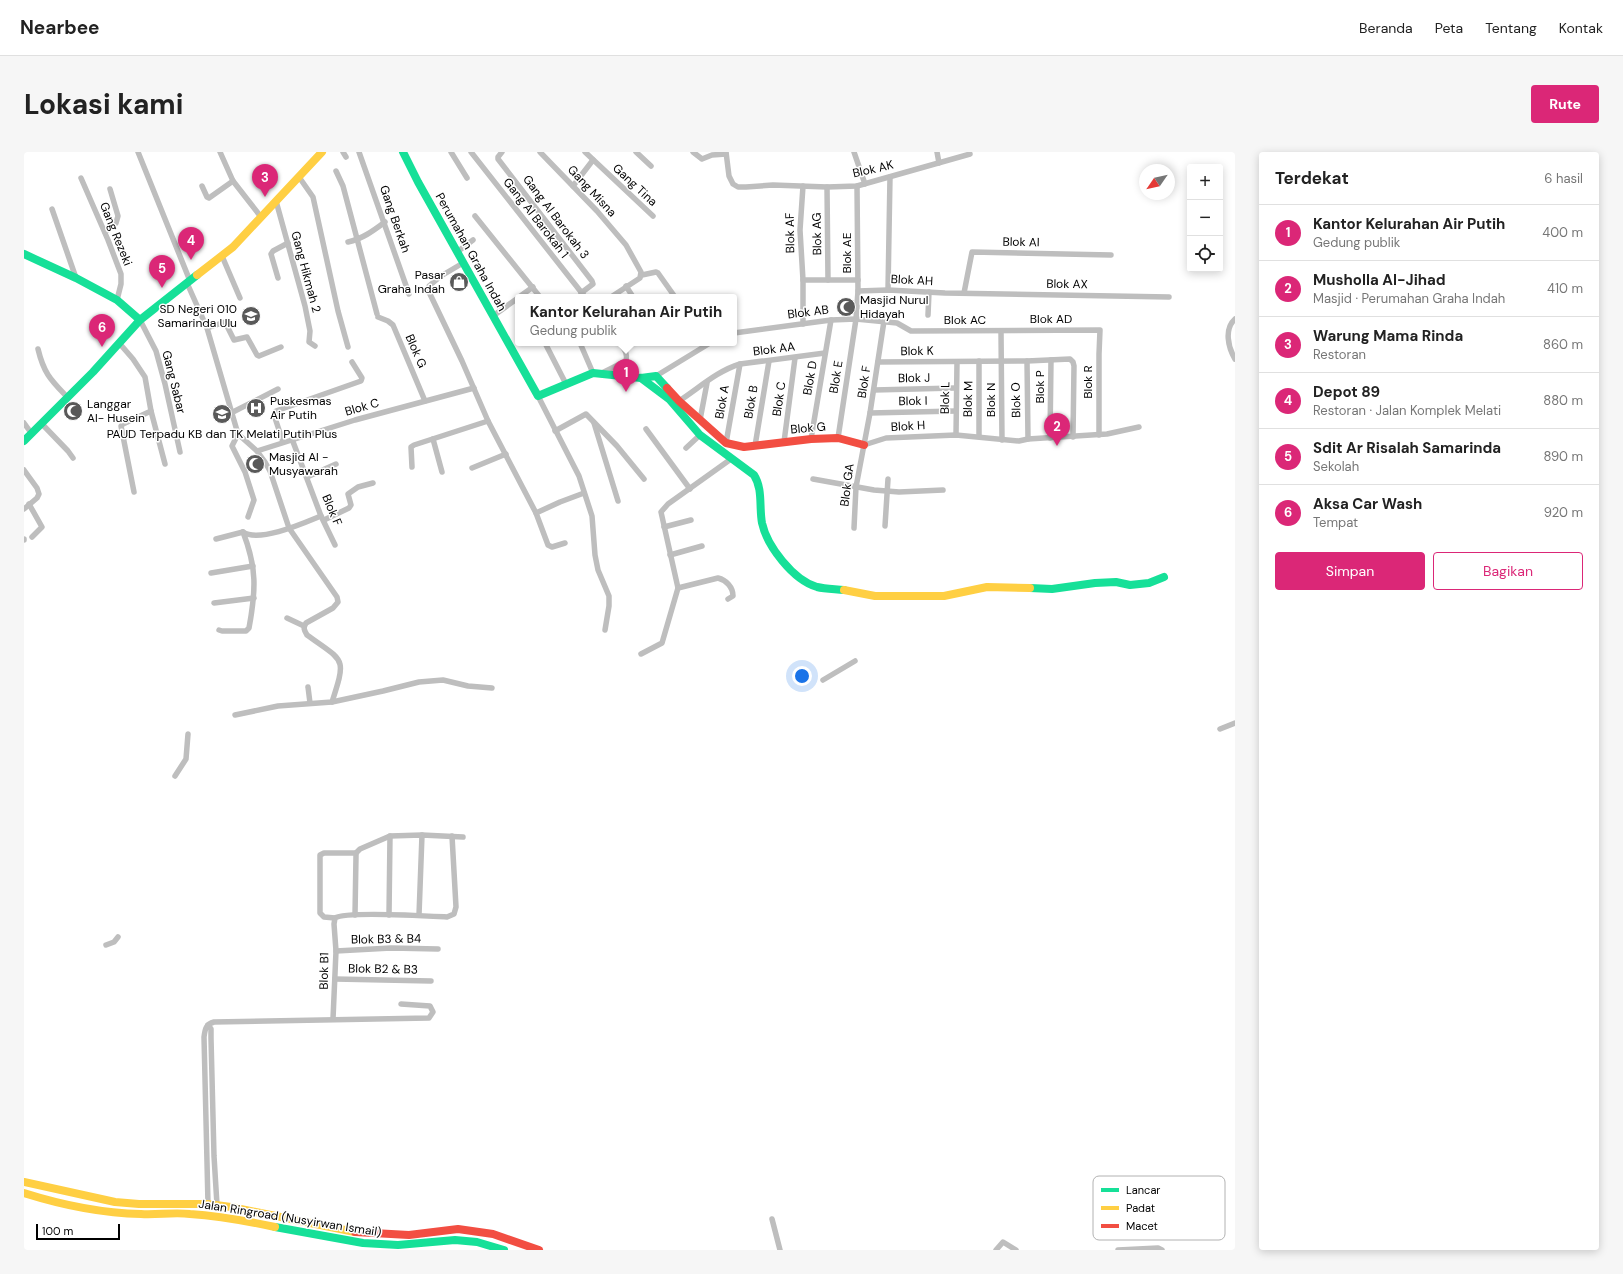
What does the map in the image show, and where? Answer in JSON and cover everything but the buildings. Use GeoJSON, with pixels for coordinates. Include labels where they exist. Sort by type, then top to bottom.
{"type":"FeatureCollection","features":[{"type":"Feature","properties":{"kind":"main road"},"geometry":{"type":"LineString","coordinates":[[24,441],[120,344],[140,320],[233,247],[322,152]]}},
{"type":"Feature","properties":{"kind":"main road","name":"Perumahan Graha Indah"},"geometry":{"type":"LineString","coordinates":[[403,152],[418,182],[538,396]]}},
{"type":"Feature","properties":{"kind":"main road"},"geometry":{"type":"LineString","coordinates":[[24,254],[76,278],[117,300],[140,320]]}},
{"type":"Feature","properties":{"kind":"main road"},"geometry":{"type":"LineString","coordinates":[[538,396],[593,373],[642,378],[656,376],[679,401],[726,443],[754,446]]}},
{"type":"Feature","properties":{"kind":"main road"},"geometry":{"type":"LineString","coordinates":[[642,378],[669,400],[700,435],[731,459],[750,471],[758,481],[762,523],[769,543],[793,572],[807,583],[817,587],[844,590],[875,597],[944,596],[987,587],[1052,589],[1116,582],[1130,585],[1149,583],[1164,577]]}},
{"type":"Feature","properties":{"kind":"main road","name":"Blok G"},"geometry":{"type":"LineString","coordinates":[[754,446],[772,445],[811,439],[838,438],[864,445]]}},
{"type":"Feature","properties":{"kind":"main road","name":"Jalan Ringroad (Nusyirwan Ismail)"},"geometry":{"type":"LineString","coordinates":[[24,1182],[116,1202],[139,1204],[217,1205],[362,1233],[409,1235],[450,1230],[468,1230],[492,1234],[539,1250]]}},
{"type":"Feature","properties":{"kind":"main road","name":"Jalan Ringroad (Nusyirwan Ismail)"},"geometry":{"type":"LineString","coordinates":[[24,1193],[73,1206],[100,1210],[137,1214],[173,1213],[234,1219],[362,1244],[384,1245],[458,1240],[492,1246],[504,1250]]}},
{"type":"Feature","properties":{"kind":"main road"},"geometry":{"type":"LineString","coordinates":[[310,1234],[311,1224]]}},
{"type":"Feature","properties":{"kind":"street"},"geometry":{"type":"LineString","coordinates":[[138,152],[207,328],[238,434],[257,451],[270,471],[289,528],[298,543],[315,563],[337,597],[338,602],[333,608],[306,623],[304,626]]}},
{"type":"Feature","properties":{"kind":"street"},"geometry":{"type":"LineString","coordinates":[[220,152],[233,181],[261,217]]}},
{"type":"Feature","properties":{"kind":"street","name":"Gang Berkah"},"geometry":{"type":"LineString","coordinates":[[359,152],[385,222],[409,294]]}},
{"type":"Feature","properties":{"kind":"street"},"geometry":{"type":"LineString","coordinates":[[451,152],[467,178]]}},
{"type":"Feature","properties":{"kind":"street","name":"Gang Al Barokah 1"},"geometry":{"type":"LineString","coordinates":[[471,152],[582,294]]}},
{"type":"Feature","properties":{"kind":"street","name":"Gang Al Barokah 3"},"geometry":{"type":"LineString","coordinates":[[502,152],[498,159],[592,281],[593,284],[584,294]]}},
{"type":"Feature","properties":{"kind":"street","name":"Gang Misna"},"geometry":{"type":"LineString","coordinates":[[540,152],[626,245],[642,275]]}},
{"type":"Feature","properties":{"kind":"street","name":"Gang Tina"},"geometry":{"type":"LineString","coordinates":[[585,152],[653,216]]}},
{"type":"Feature","properties":{"kind":"street"},"geometry":{"type":"LineString","coordinates":[[636,152],[651,166]]}},
{"type":"Feature","properties":{"kind":"street"},"geometry":{"type":"LineString","coordinates":[[693,152],[702,159],[712,155],[726,153]]}},
{"type":"Feature","properties":{"kind":"street"},"geometry":{"type":"LineString","coordinates":[[854,152],[865,184]]}},
{"type":"Feature","properties":{"kind":"street"},"geometry":{"type":"LineString","coordinates":[[936,152],[939,163]]}},
{"type":"Feature","properties":{"kind":"street","name":"Blok AK"},"geometry":{"type":"LineString","coordinates":[[726,153],[729,176],[738,187],[773,185],[827,187],[857,186],[970,154]]}},
{"type":"Feature","properties":{"kind":"street"},"geometry":{"type":"LineString","coordinates":[[573,186],[593,160]]}},
{"type":"Feature","properties":{"kind":"street"},"geometry":{"type":"LineString","coordinates":[[336,171],[343,186],[357,240]]}},
{"type":"Feature","properties":{"kind":"street"},"geometry":{"type":"LineString","coordinates":[[299,177],[313,197],[338,311],[348,347]]}},
{"type":"Feature","properties":{"kind":"street"},"geometry":{"type":"LineString","coordinates":[[888,290],[890,177]]}},
{"type":"Feature","properties":{"kind":"street","name":"Gang Rezeki"},"geometry":{"type":"LineString","coordinates":[[81,178],[105,232],[121,274],[121,284],[117,300]]}},
{"type":"Feature","properties":{"kind":"street"},"geometry":{"type":"LineString","coordinates":[[202,186],[207,197],[209,198],[233,181]]}},
{"type":"Feature","properties":{"kind":"street","name":"Blok AF"},"geometry":{"type":"LineString","coordinates":[[802,186],[800,230],[803,280],[803,324]]}},
{"type":"Feature","properties":{"kind":"street","name":"Blok AE"},"geometry":{"type":"LineString","coordinates":[[856,319],[858,291],[857,186]]}},
{"type":"Feature","properties":{"kind":"street","name":"Blok AG"},"geometry":{"type":"LineString","coordinates":[[827,187],[828,280]]}},
{"type":"Feature","properties":{"kind":"street"},"geometry":{"type":"LineString","coordinates":[[105,232],[118,220],[110,189]]}},
{"type":"Feature","properties":{"kind":"street","name":"Gang Hikmah 2"},"geometry":{"type":"LineString","coordinates":[[276,201],[305,306],[310,331],[309,342],[315,346]]}},
{"type":"Feature","properties":{"kind":"street"},"geometry":{"type":"LineString","coordinates":[[52,209],[76,278]]}},
{"type":"Feature","properties":{"kind":"street"},"geometry":{"type":"LineString","coordinates":[[476,216],[538,294]]}},
{"type":"Feature","properties":{"kind":"street"},"geometry":{"type":"LineString","coordinates":[[348,242],[357,240],[385,222]]}},
{"type":"Feature","properties":{"kind":"street","name":"Blok G"},"geometry":{"type":"LineString","coordinates":[[357,240],[378,316],[393,325],[425,401]]}},
{"type":"Feature","properties":{"kind":"street"},"geometry":{"type":"LineString","coordinates":[[457,252],[473,240]]}},
{"type":"Feature","properties":{"kind":"street"},"geometry":{"type":"LineString","coordinates":[[278,278],[271,254],[273,251],[288,243]]}},
{"type":"Feature","properties":{"kind":"street","name":"Blok AI"},"geometry":{"type":"LineString","coordinates":[[964,293],[972,252],[1111,255]]}},
{"type":"Feature","properties":{"kind":"street"},"geometry":{"type":"LineString","coordinates":[[222,256],[240,298]]}},
{"type":"Feature","properties":{"kind":"street"},"geometry":{"type":"LineString","coordinates":[[463,263],[441,276],[430,286],[429,290],[488,421],[536,513],[550,547],[565,543]]}},
{"type":"Feature","properties":{"kind":"street"},"geometry":{"type":"LineString","coordinates":[[615,294],[642,275],[656,272],[672,294]]}},
{"type":"Feature","properties":{"kind":"street"},"geometry":{"type":"LineString","coordinates":[[803,280],[858,280]]}},
{"type":"Feature","properties":{"kind":"street"},"geometry":{"type":"LineString","coordinates":[[626,286],[631,294]]}},
{"type":"Feature","properties":{"kind":"street"},"geometry":{"type":"LineString","coordinates":[[524,294],[533,287]]}},
{"type":"Feature","properties":{"kind":"street","name":"Blok AH"},"geometry":{"type":"LineString","coordinates":[[858,291],[888,290],[964,293]]}},
{"type":"Feature","properties":{"kind":"street"},"geometry":{"type":"LineString","coordinates":[[928,315],[929,292]]}},
{"type":"Feature","properties":{"kind":"street","name":"Blok AX"},"geometry":{"type":"LineString","coordinates":[[964,293],[1169,297]]}},
{"type":"Feature","properties":{"kind":"street"},"geometry":{"type":"LineString","coordinates":[[493,316],[515,301]]}},
{"type":"Feature","properties":{"kind":"street","name":"Blok AB"},"geometry":{"type":"LineString","coordinates":[[737,333],[831,320],[856,319],[884,321]]}},
{"type":"Feature","properties":{"kind":"street","name":"Blok E"},"geometry":{"type":"LineString","coordinates":[[838,438],[856,319]]}},
{"type":"Feature","properties":{"kind":"street"},"geometry":{"type":"LineString","coordinates":[[1235,319],[1230,326],[1228,341],[1230,352],[1235,359]]}},
{"type":"Feature","properties":{"kind":"street","name":"Gang Sabar"},"geometry":{"type":"LineString","coordinates":[[140,320],[156,351],[180,452]]}},
{"type":"Feature","properties":{"kind":"street","name":"Blok D"},"geometry":{"type":"LineString","coordinates":[[811,439],[831,320]]}},
{"type":"Feature","properties":{"kind":"street","name":"Blok AC"},"geometry":{"type":"LineString","coordinates":[[884,321],[897,323],[911,331],[1001,331]]}},
{"type":"Feature","properties":{"kind":"street","name":"Blok F"},"geometry":{"type":"LineString","coordinates":[[864,445],[884,321]]}},
{"type":"Feature","properties":{"kind":"street"},"geometry":{"type":"LineString","coordinates":[[207,328],[225,322],[234,340],[247,337],[259,356],[281,348]]}},
{"type":"Feature","properties":{"kind":"street","name":"Blok AD"},"geometry":{"type":"LineString","coordinates":[[1001,331],[1100,330]]}},
{"type":"Feature","properties":{"kind":"street","name":"Blok R"},"geometry":{"type":"LineString","coordinates":[[1099,435],[1100,330]]}},
{"type":"Feature","properties":{"kind":"street","name":"Blok N"},"geometry":{"type":"LineString","coordinates":[[1001,331],[1002,440]]}},
{"type":"Feature","properties":{"kind":"street"},"geometry":{"type":"LineString","coordinates":[[120,344],[133,359],[144,377],[165,464]]}},
{"type":"Feature","properties":{"kind":"street"},"geometry":{"type":"LineString","coordinates":[[547,346],[566,384]]}},
{"type":"Feature","properties":{"kind":"street"},"geometry":{"type":"LineString","coordinates":[[581,346],[593,373]]}},
{"type":"Feature","properties":{"kind":"street"},"geometry":{"type":"LineString","coordinates":[[602,373],[626,361],[626,352],[622,346]]}},
{"type":"Feature","properties":{"kind":"street"},"geometry":{"type":"LineString","coordinates":[[656,376],[705,346]]}},
{"type":"Feature","properties":{"kind":"street"},"geometry":{"type":"LineString","coordinates":[[38,349],[41,362],[47,375],[68,398]]}},
{"type":"Feature","properties":{"kind":"street","name":"Blok AA"},"geometry":{"type":"LineString","coordinates":[[679,401],[707,383],[720,372],[740,364],[825,353]]}},
{"type":"Feature","properties":{"kind":"street","name":"Blok C"},"geometry":{"type":"LineString","coordinates":[[784,442],[795,358]]}},
{"type":"Feature","properties":{"kind":"street","name":"Blok K"},"geometry":{"type":"LineString","coordinates":[[878,362],[979,362],[1002,360],[1027,361],[1070,359],[1074,366],[1073,437]]}},
{"type":"Feature","properties":{"kind":"street","name":"Blok P"},"geometry":{"type":"LineString","coordinates":[[1050,438],[1051,360]]}},
{"type":"Feature","properties":{"kind":"street","name":"Blok B"},"geometry":{"type":"LineString","coordinates":[[754,446],[769,361]]}},
{"type":"Feature","properties":{"kind":"street","name":"Blok O"},"geometry":{"type":"LineString","coordinates":[[1027,361],[1028,439]]}},
{"type":"Feature","properties":{"kind":"street"},"geometry":{"type":"LineString","coordinates":[[283,442],[275,418],[276,411],[361,381],[362,378],[352,362]]}},
{"type":"Feature","properties":{"kind":"street","name":"Blok L"},"geometry":{"type":"LineString","coordinates":[[956,435],[957,362]]}},
{"type":"Feature","properties":{"kind":"street","name":"Blok M"},"geometry":{"type":"LineString","coordinates":[[979,362],[979,436]]}},
{"type":"Feature","properties":{"kind":"street","name":"Blok A"},"geometry":{"type":"LineString","coordinates":[[726,443],[740,364]]}},
{"type":"Feature","properties":{"kind":"street"},"geometry":{"type":"LineString","coordinates":[[700,420],[707,383]]}},
{"type":"Feature","properties":{"kind":"street","name":"Blok C"},"geometry":{"type":"LineString","coordinates":[[257,451],[292,439],[474,388]]}},
{"type":"Feature","properties":{"kind":"street","name":"Blok J"},"geometry":{"type":"LineString","coordinates":[[874,390],[956,388]]}},
{"type":"Feature","properties":{"kind":"street"},"geometry":{"type":"LineString","coordinates":[[231,413],[278,389]]}},
{"type":"Feature","properties":{"kind":"street"},"geometry":{"type":"LineString","coordinates":[[538,396],[579,476],[592,516],[597,566],[609,596],[608,618],[605,630]]}},
{"type":"Feature","properties":{"kind":"street"},"geometry":{"type":"LineString","coordinates":[[134,492],[121,426],[151,411]]}},
{"type":"Feature","properties":{"kind":"street","name":"Blok I"},"geometry":{"type":"LineString","coordinates":[[870,413],[956,411]]}},
{"type":"Feature","properties":{"kind":"street"},"geometry":{"type":"LineString","coordinates":[[555,431],[584,414],[589,416],[617,446],[644,479]]}},
{"type":"Feature","properties":{"kind":"street"},"geometry":{"type":"LineString","coordinates":[[412,467],[411,447],[488,421]]}},
{"type":"Feature","properties":{"kind":"street"},"geometry":{"type":"LineString","coordinates":[[594,422],[618,501]]}},
{"type":"Feature","properties":{"kind":"street"},"geometry":{"type":"LineString","coordinates":[[24,423],[32,434]]}},
{"type":"Feature","properties":{"kind":"street"},"geometry":{"type":"LineString","coordinates":[[42,424],[73,458]]}},
{"type":"Feature","properties":{"kind":"street"},"geometry":{"type":"LineString","coordinates":[[956,435],[1019,441],[1028,439],[1099,435],[1139,427]]}},
{"type":"Feature","properties":{"kind":"street"},"geometry":{"type":"LineString","coordinates":[[646,429],[690,489]]}},
{"type":"Feature","properties":{"kind":"street"},"geometry":{"type":"LineString","coordinates":[[238,434],[232,446],[245,472],[254,500],[248,517]]}},
{"type":"Feature","properties":{"kind":"street"},"geometry":{"type":"LineString","coordinates":[[686,448],[700,435]]}},
{"type":"Feature","properties":{"kind":"street","name":"Blok H"},"geometry":{"type":"LineString","coordinates":[[864,445],[886,438],[956,435]]}},
{"type":"Feature","properties":{"kind":"street","name":"Blok F"},"geometry":{"type":"LineString","coordinates":[[292,439],[322,518],[335,545]]}},
{"type":"Feature","properties":{"kind":"street"},"geometry":{"type":"LineString","coordinates":[[433,439],[442,472]]}},
{"type":"Feature","properties":{"kind":"street","name":"Blok GA"},"geometry":{"type":"LineString","coordinates":[[854,528],[856,487],[864,445]]}},
{"type":"Feature","properties":{"kind":"street"},"geometry":{"type":"LineString","coordinates":[[472,468],[506,454]]}},
{"type":"Feature","properties":{"kind":"street"},"geometry":{"type":"LineString","coordinates":[[641,654],[662,643],[678,588],[661,512],[663,508],[731,459]]}},
{"type":"Feature","properties":{"kind":"street"},"geometry":{"type":"LineString","coordinates":[[307,477],[336,464]]}},
{"type":"Feature","properties":{"kind":"street"},"geometry":{"type":"LineString","coordinates":[[24,470],[39,493],[37,498],[24,509]]}},
{"type":"Feature","properties":{"kind":"street"},"geometry":{"type":"LineString","coordinates":[[813,479],[886,491],[915,493],[943,490]]}},
{"type":"Feature","properties":{"kind":"street"},"geometry":{"type":"LineString","coordinates":[[885,526],[886,491],[888,479]]}},
{"type":"Feature","properties":{"kind":"street"},"geometry":{"type":"LineString","coordinates":[[216,539],[243,532],[248,535],[269,534],[322,518],[349,508],[351,505],[348,494],[352,490],[374,483]]}},
{"type":"Feature","properties":{"kind":"street"},"geometry":{"type":"LineString","coordinates":[[536,513],[584,493]]}},
{"type":"Feature","properties":{"kind":"street"},"geometry":{"type":"LineString","coordinates":[[29,504],[42,527],[32,537]]}},
{"type":"Feature","properties":{"kind":"street"},"geometry":{"type":"LineString","coordinates":[[664,527],[691,520]]}},
{"type":"Feature","properties":{"kind":"street"},"geometry":{"type":"LineString","coordinates":[[219,630],[248,630],[250,628],[255,582],[253,560],[243,532]]}},
{"type":"Feature","properties":{"kind":"street"},"geometry":{"type":"LineString","coordinates":[[670,555],[702,546]]}},
{"type":"Feature","properties":{"kind":"street"},"geometry":{"type":"LineString","coordinates":[[211,573],[253,566]]}},
{"type":"Feature","properties":{"kind":"street"},"geometry":{"type":"LineString","coordinates":[[678,588],[718,578],[722,579],[731,587],[733,596],[728,599]]}},
{"type":"Feature","properties":{"kind":"street"},"geometry":{"type":"LineString","coordinates":[[214,603],[254,598]]}},
{"type":"Feature","properties":{"kind":"street"},"geometry":{"type":"LineString","coordinates":[[287,618],[304,626]]}},
{"type":"Feature","properties":{"kind":"street"},"geometry":{"type":"LineString","coordinates":[[304,626],[304,630],[308,635],[339,659],[342,666],[341,676],[332,702]]}},
{"type":"Feature","properties":{"kind":"street"},"geometry":{"type":"LineString","coordinates":[[823,680],[855,661]]}},
{"type":"Feature","properties":{"kind":"street"},"geometry":{"type":"LineString","coordinates":[[235,715],[278,706],[332,702],[419,682],[443,680],[468,686],[492,688]]}},
{"type":"Feature","properties":{"kind":"street"},"geometry":{"type":"LineString","coordinates":[[308,687],[310,703]]}},
{"type":"Feature","properties":{"kind":"street"},"geometry":{"type":"LineString","coordinates":[[1220,728],[1235,723]]}},
{"type":"Feature","properties":{"kind":"street"},"geometry":{"type":"LineString","coordinates":[[176,776],[180,767],[186,760],[188,734]]}},
{"type":"Feature","properties":{"kind":"street"},"geometry":{"type":"LineString","coordinates":[[419,915],[422,835]]}},
{"type":"Feature","properties":{"kind":"street"},"geometry":{"type":"LineString","coordinates":[[452,836],[456,907],[454,914],[447,917],[419,915],[354,915],[339,916],[335,921],[320,914],[320,855],[324,853],[356,853],[360,849],[390,836],[422,835],[452,836],[463,837]]}},
{"type":"Feature","properties":{"kind":"street"},"geometry":{"type":"LineString","coordinates":[[389,915],[390,836]]}},
{"type":"Feature","properties":{"kind":"street"},"geometry":{"type":"LineString","coordinates":[[354,915],[356,853]]}},
{"type":"Feature","properties":{"kind":"street","name":"Blok B1"},"geometry":{"type":"LineString","coordinates":[[333,1019],[336,951],[335,921]]}},
{"type":"Feature","properties":{"kind":"street"},"geometry":{"type":"LineString","coordinates":[[106,945],[114,942],[118,937]]}},
{"type":"Feature","properties":{"kind":"street","name":"Blok B3 & B4"},"geometry":{"type":"LineString","coordinates":[[336,951],[391,948],[438,949]]}},
{"type":"Feature","properties":{"kind":"street","name":"Blok B2 & B3"},"geometry":{"type":"LineString","coordinates":[[335,980],[431,981]]}},
{"type":"Feature","properties":{"kind":"street"},"geometry":{"type":"LineString","coordinates":[[208,1204],[204,1037],[208,1027],[214,1022],[429,1018],[433,1012],[430,1006],[401,1004]]}},
{"type":"Feature","properties":{"kind":"street"},"geometry":{"type":"LineString","coordinates":[[208,1027],[217,1205]]}},
{"type":"Feature","properties":{"kind":"street"},"geometry":{"type":"LineString","coordinates":[[772,1219],[780,1250]]}},
{"type":"Feature","properties":{"kind":"street"},"geometry":{"type":"LineString","coordinates":[[996,1250],[1003,1242],[1016,1250]]}},
{"type":"Feature","properties":{"kind":"street"},"geometry":{"type":"LineString","coordinates":[[1118,1250],[1158,1248],[1162,1250]]}},
{"type":"Feature","properties":{"kind":"traffic: fast"},"geometry":{"type":"LineString","coordinates":[[403,152],[418,182],[538,396],[593,373],[641,378],[656,376],[667,388]]}},
{"type":"Feature","properties":{"kind":"traffic: fast"},"geometry":{"type":"LineString","coordinates":[[24,254],[76,278],[117,300],[140,320]]}},
{"type":"Feature","properties":{"kind":"traffic: fast"},"geometry":{"type":"LineString","coordinates":[[24,441],[93,372],[140,320],[197,275]]}},
{"type":"Feature","properties":{"kind":"traffic: fast"},"geometry":{"type":"LineString","coordinates":[[641,378],[669,399],[700,435],[754,475],[759,486],[761,517],[765,532],[775,552],[790,570],[808,583],[817,587],[844,590]]}},
{"type":"Feature","properties":{"kind":"traffic: fast"},"geometry":{"type":"LineString","coordinates":[[1030,588],[1052,589],[1095,583],[1116,582],[1130,585],[1149,583],[1164,577]]}},
{"type":"Feature","properties":{"kind":"traffic: fast"},"geometry":{"type":"LineString","coordinates":[[275,1227],[363,1243],[398,1245],[455,1240],[477,1242],[504,1250]]}},
{"type":"Feature","properties":{"kind":"traffic: slow"},"geometry":{"type":"LineString","coordinates":[[197,275],[233,247],[322,152]]}},
{"type":"Feature","properties":{"kind":"traffic: slow"},"geometry":{"type":"LineString","coordinates":[[844,590],[875,596],[944,596],[987,587],[1030,588]]}},
{"type":"Feature","properties":{"kind":"traffic: slow"},"geometry":{"type":"LineString","coordinates":[[24,1182],[115,1202],[139,1204],[208,1204],[231,1207],[355,1232]]}},
{"type":"Feature","properties":{"kind":"traffic: slow"},"geometry":{"type":"LineString","coordinates":[[24,1193],[67,1205],[96,1210],[141,1214],[178,1213],[201,1215],[275,1227]]}},
{"type":"Feature","properties":{"kind":"traffic: jam"},"geometry":{"type":"LineString","coordinates":[[667,388],[679,401],[726,443],[744,447],[811,439],[838,438],[864,445]]}},
{"type":"Feature","properties":{"kind":"traffic: jam"},"geometry":{"type":"LineString","coordinates":[[355,1232],[409,1235],[458,1229],[493,1234],[539,1250]]}},
{"type":"Feature","properties":{"kind":"place","name":"Warung Mama Rinda"},"geometry":{"type":"Point","coordinates":[265,197]}},
{"type":"Feature","properties":{"kind":"place","name":"Depot 89"},"geometry":{"type":"Point","coordinates":[191,260]}},
{"type":"Feature","properties":{"kind":"place","name":"Pasar Graha Indah"},"geometry":{"type":"Point","coordinates":[459,282]}},
{"type":"Feature","properties":{"kind":"place","name":"Sdit Ar Risalah Samarinda"},"geometry":{"type":"Point","coordinates":[162,288]}},
{"type":"Feature","properties":{"kind":"place","name":"Masjid Nurul Hidayah"},"geometry":{"type":"Point","coordinates":[846,307]}},
{"type":"Feature","properties":{"kind":"place","name":"SD Negeri 010 Samarinda Ulu"},"geometry":{"type":"Point","coordinates":[251,316]}},
{"type":"Feature","properties":{"kind":"place","name":"Aksa Car Wash"},"geometry":{"type":"Point","coordinates":[102,347]}},
{"type":"Feature","properties":{"kind":"place","name":"Kantor Kelurahan Air Putih"},"geometry":{"type":"Point","coordinates":[626,392]}},
{"type":"Feature","properties":{"kind":"place","name":"Puskesmas Air Putih"},"geometry":{"type":"Point","coordinates":[256,408]}},
{"type":"Feature","properties":{"kind":"place","name":"Langgar Al- Husein"},"geometry":{"type":"Point","coordinates":[73,411]}},
{"type":"Feature","properties":{"kind":"place","name":"PAUD Terpadu KB dan TK Melati Putih Plus"},"geometry":{"type":"Point","coordinates":[222,414]}},
{"type":"Feature","properties":{"kind":"place","name":"Musholla Al-Jihad"},"geometry":{"type":"Point","coordinates":[1057,446]}},
{"type":"Feature","properties":{"kind":"place","name":"Masjid Al - Musyawarah"},"geometry":{"type":"Point","coordinates":[255,464]}}]}
